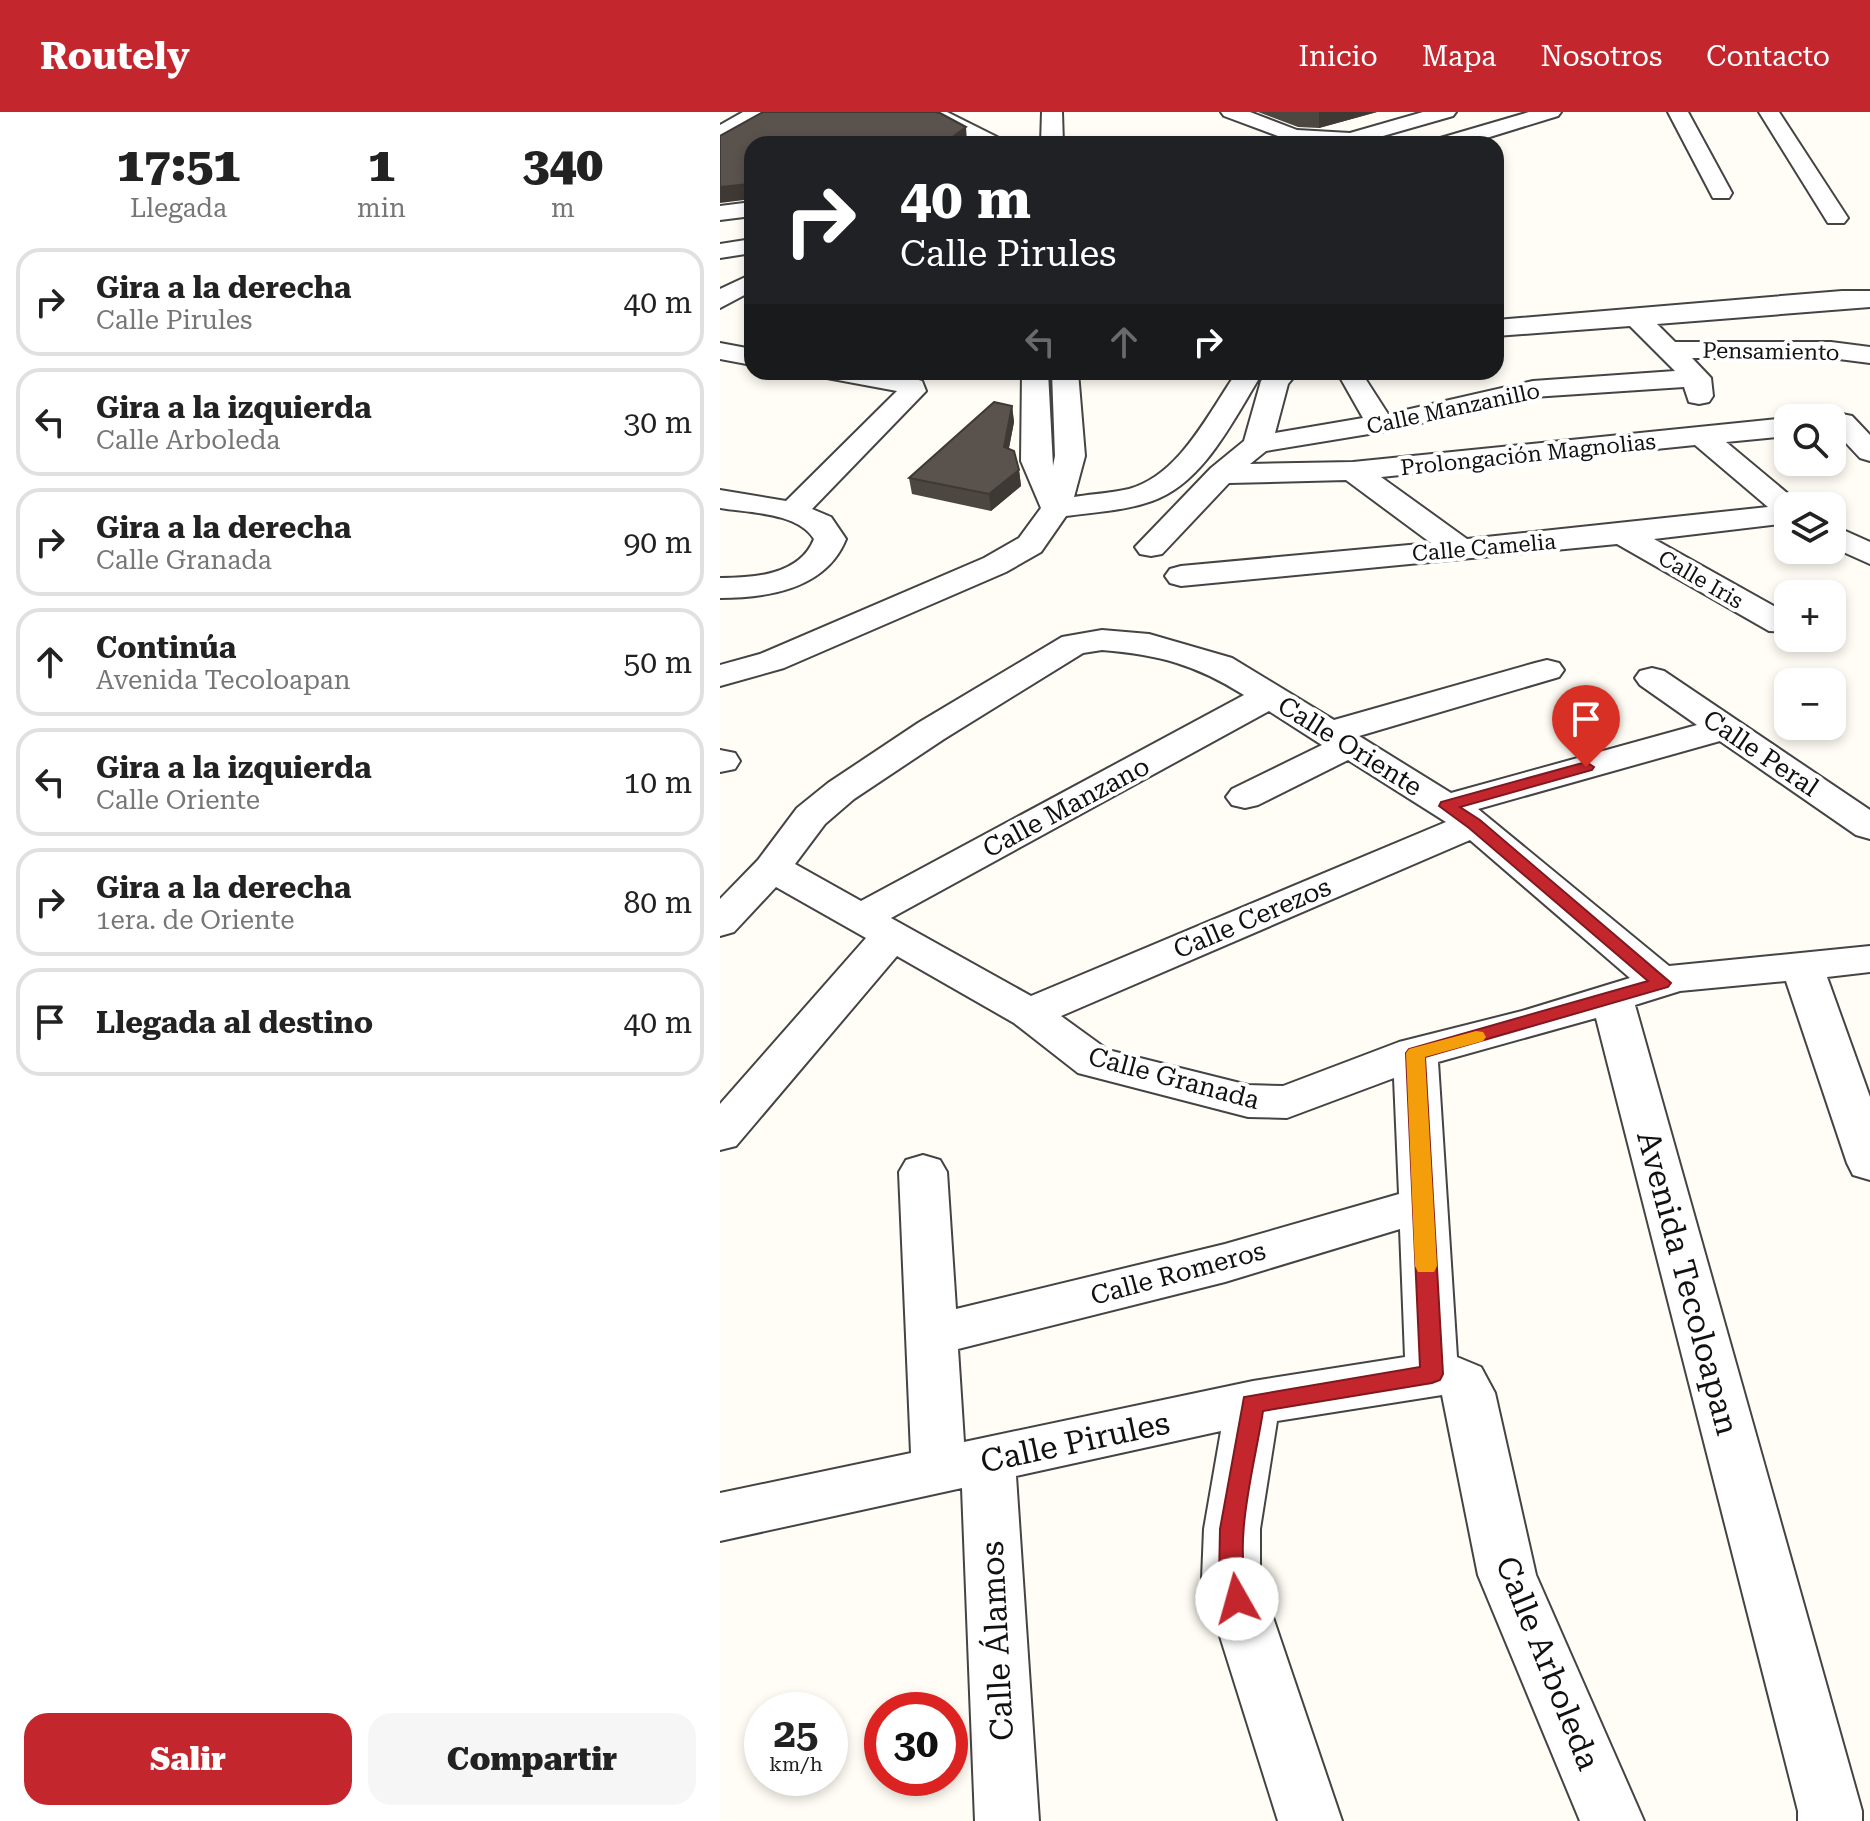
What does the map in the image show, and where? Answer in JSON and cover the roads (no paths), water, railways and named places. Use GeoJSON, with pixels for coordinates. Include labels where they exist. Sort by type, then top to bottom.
{"type":"FeatureCollection","features":[{"type":"Feature","properties":{"kind":"street"},"geometry":{"type":"LineString","coordinates":[[720,134],[758,112]]}},
{"type":"Feature","properties":{"kind":"street"},"geometry":{"type":"LineString","coordinates":[[931,112],[978,136]]}},
{"type":"Feature","properties":{"kind":"street"},"geometry":{"type":"LineString","coordinates":[[1034,112],[1034,136]]}},
{"type":"Feature","properties":{"kind":"street"},"geometry":{"type":"LineString","coordinates":[[1052,112],[1052,136]]}},
{"type":"Feature","properties":{"kind":"street"},"geometry":{"type":"LineString","coordinates":[[1231,112],[1295,136]]}},
{"type":"Feature","properties":{"kind":"street"},"geometry":{"type":"LineString","coordinates":[[1363,134],[1385,112]]}},
{"type":"Feature","properties":{"kind":"street"},"geometry":{"type":"LineString","coordinates":[[1320,136],[1363,134],[1446,112]]}},
{"type":"Feature","properties":{"kind":"street"},"geometry":{"type":"LineString","coordinates":[[1472,136],[1551,112]]}},
{"type":"Feature","properties":{"kind":"street"},"geometry":{"type":"LineString","coordinates":[[1678,112],[1721,193]]}},
{"type":"Feature","properties":{"kind":"street"},"geometry":{"type":"LineString","coordinates":[[1769,112],[1836,218]]}},
{"type":"Feature","properties":{"kind":"street"},"geometry":{"type":"LineString","coordinates":[[720,213],[744,210]]}},
{"type":"Feature","properties":{"kind":"street"},"geometry":{"type":"LineString","coordinates":[[720,251],[744,247]]}},
{"type":"Feature","properties":{"kind":"street"},"geometry":{"type":"LineString","coordinates":[[720,300],[744,286]]}},
{"type":"Feature","properties":{"kind":"street"},"geometry":{"type":"LineString","coordinates":[[1831,350],[1842,299]]}},
{"type":"Feature","properties":{"kind":"street"},"geometry":{"type":"LineString","coordinates":[[1504,327],[1870,299]]}},
{"type":"Feature","properties":{"kind":"street"},"geometry":{"type":"LineString","coordinates":[[1641,317],[1697,378],[1703,437],[1774,499]]}},
{"type":"Feature","properties":{"kind":"street","name":"Pensamiento"},"geometry":{"type":"LineString","coordinates":[[1672,350],[1831,350],[1870,355]]}},
{"type":"Feature","properties":{"kind":"street"},"geometry":{"type":"LineString","coordinates":[[720,351],[744,356]]}},
{"type":"Feature","properties":{"kind":"street","name":"Calle Manzanillo"},"geometry":{"type":"LineString","coordinates":[[1257,444],[1381,424],[1533,389],[1697,378]]}},
{"type":"Feature","properties":{"kind":"street"},"geometry":{"type":"LineString","coordinates":[[793,511],[912,391],[912,387],[904,384],[882,380]]}},
{"type":"Feature","properties":{"kind":"street"},"geometry":{"type":"LineString","coordinates":[[1035,380],[1036,461],[1056,508]]}},
{"type":"Feature","properties":{"kind":"street"},"geometry":{"type":"LineString","coordinates":[[720,676],[772,661],[995,565],[1030,545],[1056,508],[1070,456],[1065,380]]}},
{"type":"Feature","properties":{"kind":"street"},"geometry":{"type":"LineString","coordinates":[[1056,508],[1143,495],[1157,488],[1194,456],[1265,380]]}},
{"type":"Feature","properties":{"kind":"street"},"geometry":{"type":"LineString","coordinates":[[1151,547],[1221,474],[1257,444],[1269,380]]}},
{"type":"Feature","properties":{"kind":"street"},"geometry":{"type":"LineString","coordinates":[[1353,380],[1381,424]]}},
{"type":"Feature","properties":{"kind":"street"},"geometry":{"type":"LineString","coordinates":[[1848,421],[1870,452]]}},
{"type":"Feature","properties":{"kind":"street","name":"Prolongación Magnolias"},"geometry":{"type":"LineString","coordinates":[[1221,474],[1353,471],[1774,429]]}},
{"type":"Feature","properties":{"kind":"street","name":"Prolongación Magnolias"},"geometry":{"type":"LineString","coordinates":[[1353,471],[1460,549]]}},
{"type":"Feature","properties":{"kind":"street"},"geometry":{"type":"LineString","coordinates":[[720,499],[793,511],[820,524],[830,539],[822,556],[803,570],[771,583],[720,588]]}},
{"type":"Feature","properties":{"kind":"street","name":"Calle Camelia"},"geometry":{"type":"LineString","coordinates":[[1181,576],[1622,534],[1774,513]]}},
{"type":"Feature","properties":{"kind":"street","name":"Calle Iris"},"geometry":{"type":"LineString","coordinates":[[1622,534],[1774,620]]}},
{"type":"Feature","properties":{"kind":"street"},"geometry":{"type":"LineString","coordinates":[[1846,542],[1870,555]]}},
{"type":"Feature","properties":{"kind":"street","name":"Calle Oriente"},"geometry":{"type":"LineString","coordinates":[[772,868],[811,816],[841,791],[931,731],[1074,644],[1102,640],[1149,644],[1220,665],[1461,815],[1662,983]]}},
{"type":"Feature","properties":{"kind":"street"},"geometry":{"type":"LineString","coordinates":[[1245,797],[1340,739],[1547,670]]}},
{"type":"Feature","properties":{"kind":"street","name":"Calle Peral"},"geometry":{"type":"LineString","coordinates":[[1652,678],[1863,817]]}},
{"type":"Feature","properties":{"kind":"street","name":"Calle Manzano"},"geometry":{"type":"LineString","coordinates":[[720,1134],[877,926],[1269,696]]}},
{"type":"Feature","properties":{"kind":"street","name":"Calle Cerezos"},"geometry":{"type":"LineString","coordinates":[[1029,1013],[1461,815],[1725,728]]}},
{"type":"Feature","properties":{"kind":"street"},"geometry":{"type":"LineString","coordinates":[[720,923],[772,868]]}},
{"type":"Feature","properties":{"kind":"street","name":"Calle Granada"},"geometry":{"type":"LineString","coordinates":[[772,868],[1029,1013],[1094,1062],[1248,1101],[1287,1102],[1415,1053],[1612,998]]}},
{"type":"Feature","properties":{"kind":"street"},"geometry":{"type":"LineString","coordinates":[[1612,998],[1677,978],[1870,959]]}},
{"type":"Feature","properties":{"kind":"street"},"geometry":{"type":"LineString","coordinates":[[1802,966],[1870,1163]]}},
{"type":"Feature","properties":{"kind":"street","name":"Avenida Tecoloapan"},"geometry":{"type":"LineString","coordinates":[[1612,998],[1830,1811],[1830,1821]]}},
{"type":"Feature","properties":{"kind":"street"},"geometry":{"type":"LineString","coordinates":[[1415,1053],[1432,1374]]}},
{"type":"Feature","properties":{"kind":"street","name":"Calle Álamos"},"geometry":{"type":"LineString","coordinates":[[923,1172],[932,1335],[964,1466],[1007,1821]]}},
{"type":"Feature","properties":{"kind":"street","name":"Calle Romeros"},"geometry":{"type":"LineString","coordinates":[[932,1335],[1225,1263],[1423,1204]]}},
{"type":"Feature","properties":{"kind":"street","name":"Calle Pirules"},"geometry":{"type":"LineString","coordinates":[[721,1527],[964,1466],[1253,1403],[1432,1374]]}},
{"type":"Feature","properties":{"kind":"street","name":"Calle Arboleda"},"geometry":{"type":"LineString","coordinates":[[1432,1374],[1453,1375],[1463,1380],[1469,1393],[1507,1575],[1612,1821]]}},
{"type":"Feature","properties":{"kind":"street"},"geometry":{"type":"LineString","coordinates":[[1253,1403],[1232,1529],[1231,1579],[1310,1821]]}}]}
